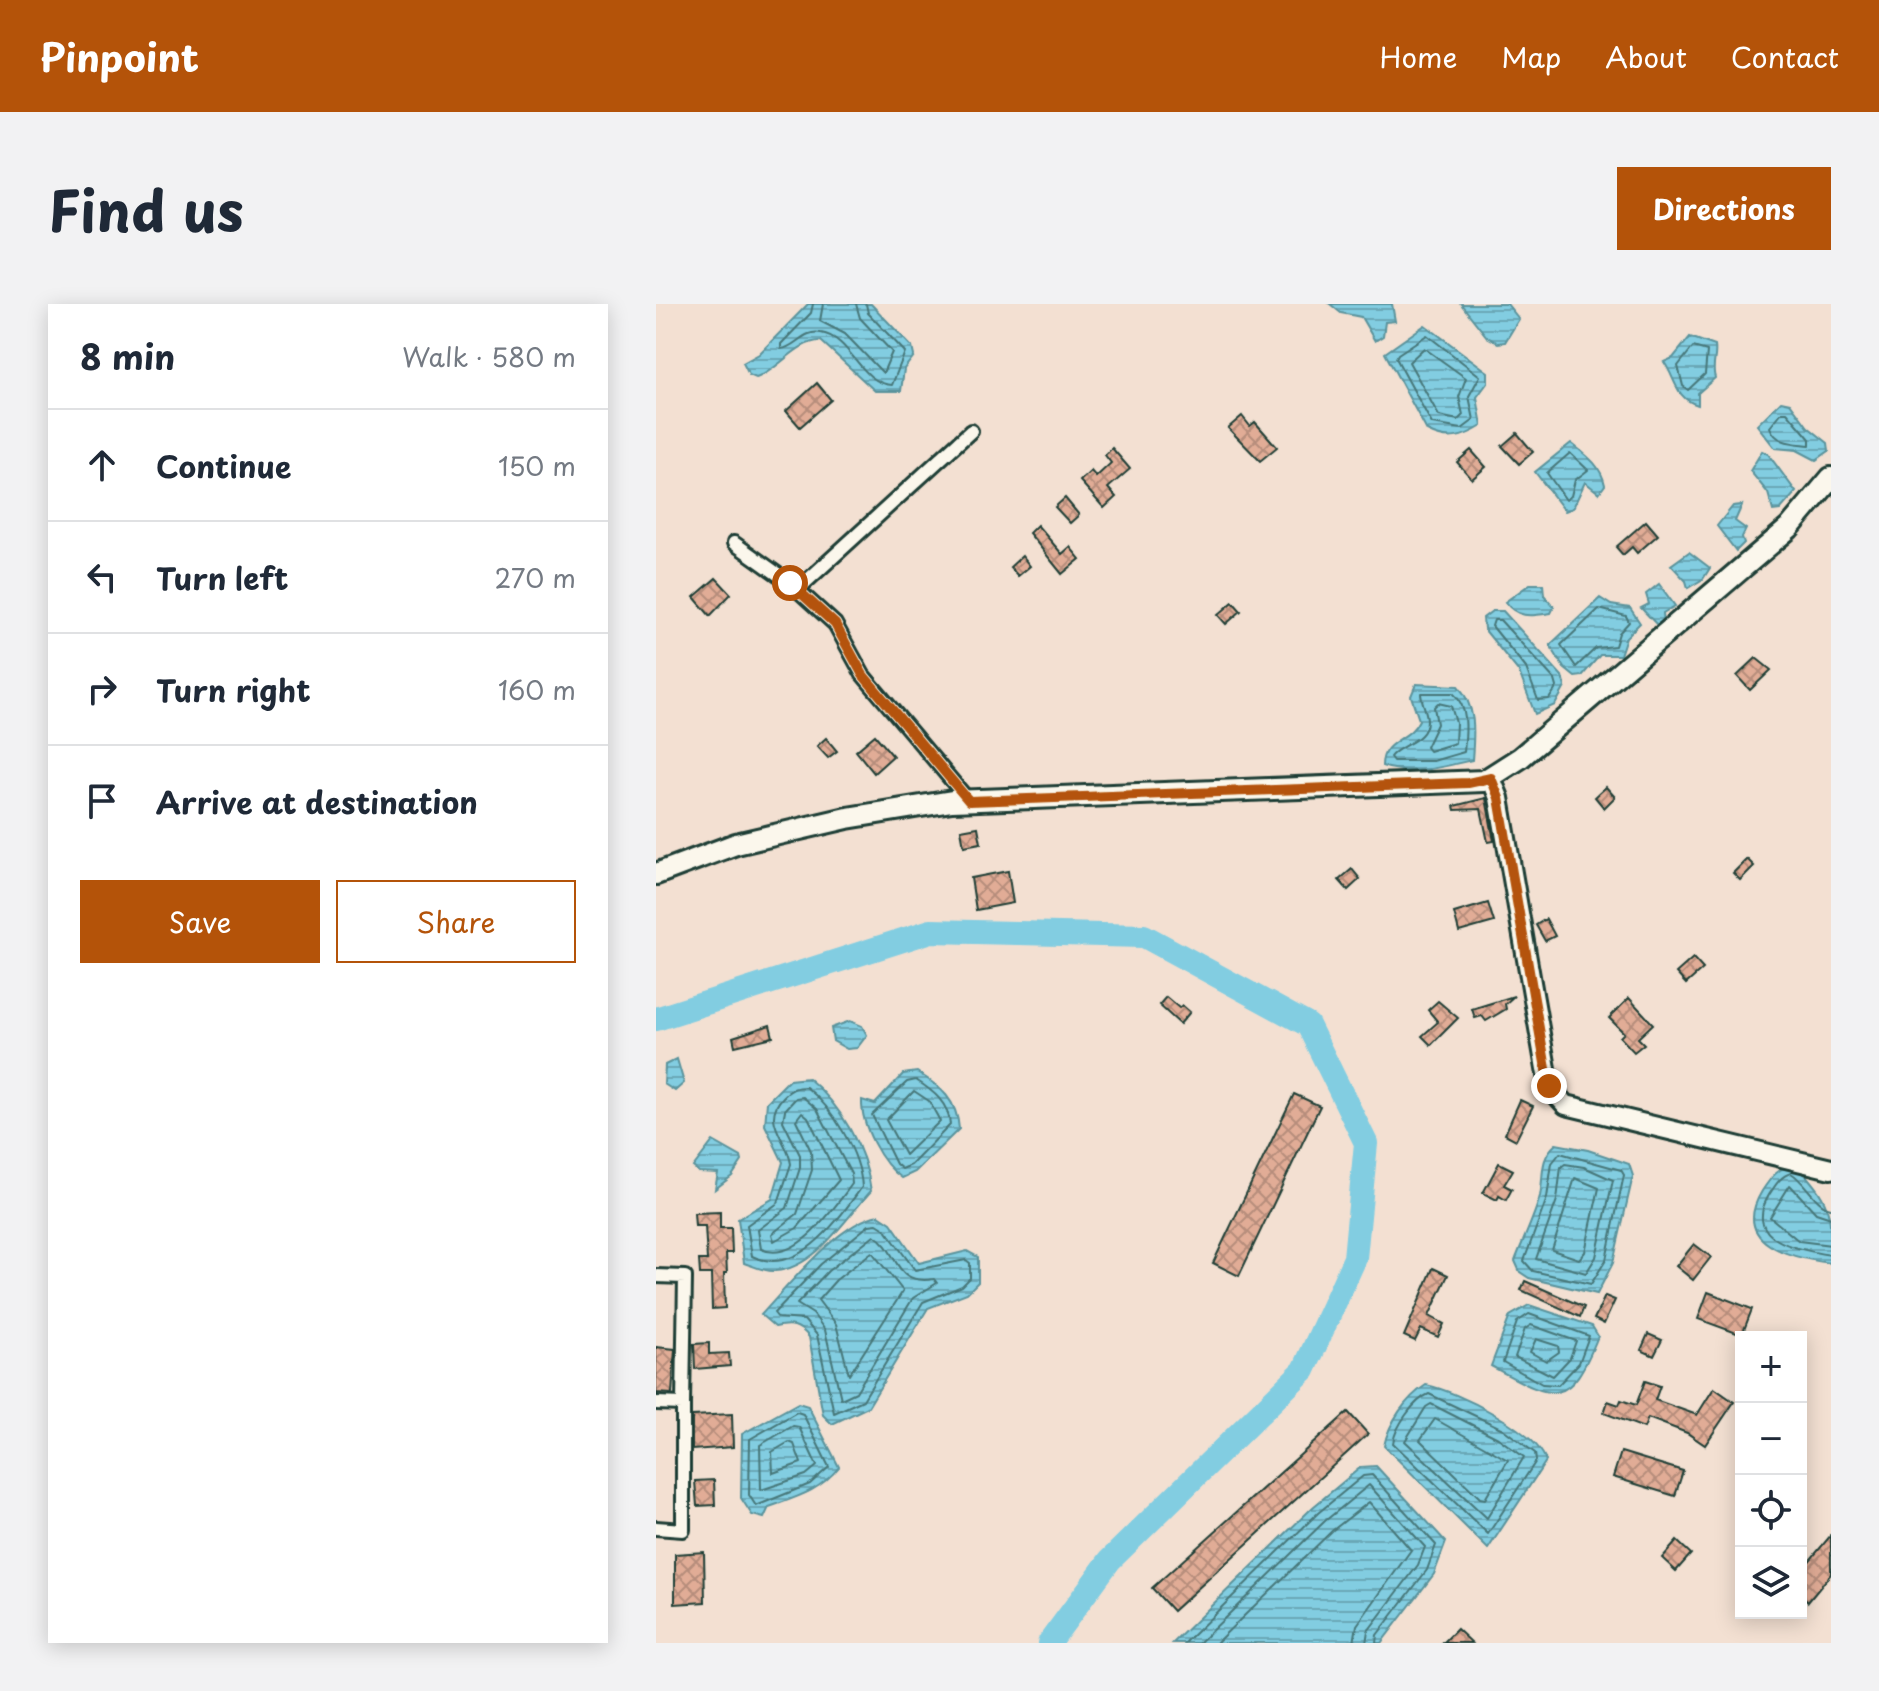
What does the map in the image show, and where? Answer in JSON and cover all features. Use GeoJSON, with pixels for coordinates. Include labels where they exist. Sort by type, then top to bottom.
{"type":"FeatureCollection","features":[{"type":"Feature","properties":{"kind":"main road"},"geometry":{"type":"LineString","coordinates":[[656,874],[736,844],[847,818],[969,801],[1468,783],[1491,778],[1520,758],[1789,528],[1831,478]]}},
{"type":"Feature","properties":{"kind":"main road"},"geometry":{"type":"LineString","coordinates":[[1491,778],[1499,798],[1549,1086],[1556,1097],[1566,1105],[1831,1169]]}},
{"type":"Feature","properties":{"kind":"street"},"geometry":{"type":"LineString","coordinates":[[798,589],[971,431]]}},
{"type":"Feature","properties":{"kind":"street"},"geometry":{"type":"LineString","coordinates":[[734,543],[798,589],[835,624],[863,675],[969,801]]}},
{"type":"Feature","properties":{"kind":"street"},"geometry":{"type":"LineString","coordinates":[[656,1276],[685,1277],[683,1530],[656,1528]]}},
{"type":"Feature","properties":{"kind":"street"},"geometry":{"type":"LineString","coordinates":[[656,1403],[683,1404]]}},
{"type":"Feature","properties":{"kind":"water"},"geometry":{"type":"Polygon","coordinates":[[[808,304],[871,304],[912,347],[914,356],[904,369],[901,391],[875,391],[821,341],[804,346],[756,378],[749,375],[743,363],[759,354],[808,304]]]}},
{"type":"Feature","properties":{"kind":"water"},"geometry":{"type":"Polygon","coordinates":[[[1330,304],[1392,304],[1395,321],[1385,322],[1383,336],[1375,341],[1361,317],[1341,313],[1330,304]]]}},
{"type":"Feature","properties":{"kind":"water"},"geometry":{"type":"Polygon","coordinates":[[[1461,304],[1507,304],[1519,319],[1505,342],[1498,343],[1487,337],[1461,304]]]}},
{"type":"Feature","properties":{"kind":"water"},"geometry":{"type":"Polygon","coordinates":[[[1425,325],[1488,372],[1488,382],[1477,397],[1482,426],[1468,433],[1449,437],[1427,431],[1385,353],[1425,325]]]}},
{"type":"Feature","properties":{"kind":"water"},"geometry":{"type":"Polygon","coordinates":[[[1690,337],[1715,346],[1715,378],[1698,393],[1698,405],[1680,393],[1664,362],[1673,358],[1690,337]]]}},
{"type":"Feature","properties":{"kind":"water"},"geometry":{"type":"Polygon","coordinates":[[[1781,401],[1790,403],[1808,427],[1828,443],[1829,451],[1816,460],[1797,450],[1775,448],[1757,425],[1781,401]]]}},
{"type":"Feature","properties":{"kind":"water"},"geometry":{"type":"Polygon","coordinates":[[[1571,443],[1596,466],[1605,485],[1599,493],[1585,482],[1573,508],[1565,511],[1535,472],[1571,443]]]}},
{"type":"Feature","properties":{"kind":"water"},"geometry":{"type":"Polygon","coordinates":[[[1762,451],[1768,454],[1796,492],[1780,510],[1773,511],[1768,493],[1750,471],[1762,451]]]}},
{"type":"Feature","properties":{"kind":"water"},"geometry":{"type":"Polygon","coordinates":[[[1742,505],[1735,521],[1746,529],[1742,537],[1744,543],[1736,551],[1717,526],[1733,506],[1742,505]]]}},
{"type":"Feature","properties":{"kind":"water"},"geometry":{"type":"Polygon","coordinates":[[[1689,552],[1710,568],[1703,579],[1688,588],[1686,581],[1671,565],[1689,552]]]}},
{"type":"Feature","properties":{"kind":"water"},"geometry":{"type":"Polygon","coordinates":[[[1530,584],[1543,584],[1544,595],[1554,607],[1551,613],[1520,614],[1505,602],[1530,584]]]}},
{"type":"Feature","properties":{"kind":"water"},"geometry":{"type":"Polygon","coordinates":[[[1659,584],[1675,606],[1663,613],[1664,623],[1656,624],[1641,608],[1649,604],[1646,594],[1659,584]]]}},
{"type":"Feature","properties":{"kind":"water"},"geometry":{"type":"Polygon","coordinates":[[[1600,598],[1611,605],[1630,608],[1640,623],[1626,637],[1620,655],[1600,655],[1582,676],[1575,677],[1564,668],[1550,645],[1600,598]]]}},
{"type":"Feature","properties":{"kind":"water"},"geometry":{"type":"Polygon","coordinates":[[[1492,611],[1503,611],[1562,676],[1565,687],[1555,705],[1535,714],[1519,672],[1484,629],[1483,618],[1492,611]]]}},
{"type":"Feature","properties":{"kind":"water"},"geometry":{"type":"Polygon","coordinates":[[[1416,684],[1458,686],[1464,694],[1473,721],[1472,760],[1415,770],[1382,766],[1386,751],[1409,733],[1419,720],[1411,696],[1416,684]]]}},
{"type":"Feature","properties":{"kind":"water"},"geometry":{"type":"Polygon","coordinates":[[[850,1021],[862,1026],[867,1035],[857,1048],[847,1049],[833,1041],[831,1028],[850,1021]]]}},
{"type":"Feature","properties":{"kind":"water"},"geometry":{"type":"Polygon","coordinates":[[[677,1059],[684,1083],[675,1091],[664,1084],[665,1065],[677,1059]]]}},
{"type":"Feature","properties":{"kind":"water"},"geometry":{"type":"Polygon","coordinates":[[[917,1072],[946,1095],[955,1110],[959,1129],[915,1172],[902,1178],[894,1172],[874,1143],[865,1121],[862,1100],[875,1104],[903,1074],[917,1072]]]}},
{"type":"Feature","properties":{"kind":"water"},"geometry":{"type":"Polygon","coordinates":[[[808,1078],[831,1101],[850,1128],[864,1159],[871,1191],[816,1252],[790,1268],[763,1270],[744,1263],[738,1219],[772,1199],[783,1162],[765,1125],[767,1102],[789,1080],[808,1078]]]}},
{"type":"Feature","properties":{"kind":"water"},"geometry":{"type":"Polygon","coordinates":[[[713,1141],[741,1157],[742,1161],[732,1176],[715,1189],[718,1173],[699,1172],[693,1167],[713,1141]]]}},
{"type":"Feature","properties":{"kind":"water"},"geometry":{"type":"Polygon","coordinates":[[[1556,1144],[1588,1150],[1629,1164],[1633,1176],[1613,1263],[1597,1294],[1529,1278],[1520,1272],[1515,1261],[1540,1196],[1547,1155],[1556,1144]]]}},
{"type":"Feature","properties":{"kind":"water"},"geometry":{"type":"Polygon","coordinates":[[[1795,1163],[1816,1188],[1826,1207],[1831,1263],[1783,1252],[1759,1236],[1754,1224],[1754,1209],[1765,1186],[1779,1170],[1795,1163]]]}},
{"type":"Feature","properties":{"kind":"water"},"geometry":{"type":"Polygon","coordinates":[[[879,1215],[891,1223],[919,1263],[967,1251],[978,1257],[978,1282],[967,1293],[928,1308],[868,1407],[832,1424],[823,1415],[809,1337],[794,1326],[775,1327],[761,1315],[831,1242],[864,1220],[879,1215]]]}},
{"type":"Feature","properties":{"kind":"water"},"geometry":{"type":"Polygon","coordinates":[[[1529,1305],[1592,1326],[1598,1336],[1577,1377],[1568,1387],[1557,1392],[1530,1386],[1491,1366],[1510,1316],[1529,1305]]]}},
{"type":"Feature","properties":{"kind":"water"},"geometry":{"type":"Polygon","coordinates":[[[1426,1385],[1457,1395],[1512,1425],[1540,1449],[1546,1461],[1488,1549],[1384,1446],[1399,1411],[1426,1385]]]}},
{"type":"Feature","properties":{"kind":"water"},"geometry":{"type":"Polygon","coordinates":[[[798,1403],[808,1406],[839,1467],[816,1488],[769,1507],[764,1518],[752,1515],[741,1498],[742,1434],[798,1403]]]}},
{"type":"Feature","properties":{"kind":"water"},"geometry":{"type":"Polygon","coordinates":[[[1376,1466],[1446,1542],[1434,1574],[1381,1643],[1173,1643],[1313,1507],[1361,1467],[1376,1466]]]}},
{"type":"Feature","properties":{"kind":"building"},"geometry":{"type":"Polygon","coordinates":[[[817,383],[831,400],[800,427],[786,411],[817,383]]]}},
{"type":"Feature","properties":{"kind":"building"},"geometry":{"type":"Polygon","coordinates":[[[1242,416],[1250,426],[1255,422],[1277,447],[1260,461],[1228,428],[1242,416]]]}},
{"type":"Feature","properties":{"kind":"building"},"geometry":{"type":"Polygon","coordinates":[[[1517,433],[1533,452],[1519,464],[1502,446],[1517,433]]]}},
{"type":"Feature","properties":{"kind":"building"},"geometry":{"type":"Polygon","coordinates":[[[1112,448],[1130,469],[1108,488],[1116,497],[1104,508],[1080,481],[1091,471],[1096,477],[1111,463],[1105,455],[1112,448]]]}},
{"type":"Feature","properties":{"kind":"building"},"geometry":{"type":"Polygon","coordinates":[[[1471,450],[1486,467],[1472,479],[1457,462],[1471,450]]]}},
{"type":"Feature","properties":{"kind":"building"},"geometry":{"type":"Polygon","coordinates":[[[1065,498],[1079,515],[1070,523],[1055,507],[1065,498]]]}},
{"type":"Feature","properties":{"kind":"building"},"geometry":{"type":"Polygon","coordinates":[[[1646,521],[1658,535],[1637,553],[1632,547],[1623,555],[1616,547],[1646,521]]]}},
{"type":"Feature","properties":{"kind":"building"},"geometry":{"type":"Polygon","coordinates":[[[1037,525],[1062,554],[1070,547],[1080,559],[1062,574],[1029,533],[1037,525]]]}},
{"type":"Feature","properties":{"kind":"building"},"geometry":{"type":"Polygon","coordinates":[[[1022,556],[1030,566],[1018,576],[1010,567],[1022,556]]]}},
{"type":"Feature","properties":{"kind":"building"},"geometry":{"type":"Polygon","coordinates":[[[716,578],[731,594],[710,616],[694,597],[716,578]]]}},
{"type":"Feature","properties":{"kind":"building"},"geometry":{"type":"Polygon","coordinates":[[[1233,602],[1241,611],[1226,624],[1218,615],[1233,602]]]}},
{"type":"Feature","properties":{"kind":"building"},"geometry":{"type":"Polygon","coordinates":[[[1756,658],[1771,670],[1750,690],[1737,676],[1756,658]]]}},
{"type":"Feature","properties":{"kind":"building"},"geometry":{"type":"Polygon","coordinates":[[[875,735],[893,756],[874,773],[856,751],[875,735]]]}},
{"type":"Feature","properties":{"kind":"building"},"geometry":{"type":"Polygon","coordinates":[[[826,738],[837,751],[828,758],[817,746],[826,738]]]}},
{"type":"Feature","properties":{"kind":"building"},"geometry":{"type":"Polygon","coordinates":[[[1606,787],[1615,797],[1604,808],[1595,797],[1606,787]]]}},
{"type":"Feature","properties":{"kind":"building"},"geometry":{"type":"Polygon","coordinates":[[[1486,798],[1494,841],[1488,842],[1481,809],[1455,810],[1454,806],[1486,798]]]}},
{"type":"Feature","properties":{"kind":"building"},"geometry":{"type":"Polygon","coordinates":[[[978,827],[981,843],[964,846],[961,830],[978,827]]]}},
{"type":"Feature","properties":{"kind":"building"},"geometry":{"type":"Polygon","coordinates":[[[1747,859],[1754,866],[1740,880],[1733,873],[1747,859]]]}},
{"type":"Feature","properties":{"kind":"building"},"geometry":{"type":"Polygon","coordinates":[[[1352,869],[1360,879],[1348,890],[1339,880],[1352,869]]]}},
{"type":"Feature","properties":{"kind":"building"},"geometry":{"type":"Polygon","coordinates":[[[1008,871],[1013,903],[976,910],[971,878],[1008,871]]]}},
{"type":"Feature","properties":{"kind":"building"},"geometry":{"type":"Polygon","coordinates":[[[1488,903],[1494,922],[1459,932],[1454,913],[1488,903]]]}},
{"type":"Feature","properties":{"kind":"building"},"geometry":{"type":"Polygon","coordinates":[[[1546,919],[1555,936],[1545,941],[1536,925],[1546,919]]]}},
{"type":"Feature","properties":{"kind":"building"},"geometry":{"type":"Polygon","coordinates":[[[1693,958],[1703,969],[1686,984],[1676,973],[1693,958]]]}},
{"type":"Feature","properties":{"kind":"building"},"geometry":{"type":"Polygon","coordinates":[[[1514,996],[1505,1004],[1506,1009],[1486,1021],[1482,1016],[1475,1018],[1472,1009],[1514,996]]]}},
{"type":"Feature","properties":{"kind":"building"},"geometry":{"type":"Polygon","coordinates":[[[1166,997],[1179,1008],[1182,1005],[1190,1012],[1180,1024],[1159,1005],[1166,997]]]}},
{"type":"Feature","properties":{"kind":"building"},"geometry":{"type":"Polygon","coordinates":[[[1629,998],[1653,1024],[1638,1038],[1644,1044],[1634,1052],[1620,1037],[1624,1033],[1609,1018],[1629,998]]]}},
{"type":"Feature","properties":{"kind":"building"},"geometry":{"type":"Polygon","coordinates":[[[1438,1001],[1458,1018],[1431,1045],[1422,1036],[1438,1022],[1428,1010],[1438,1001]]]}},
{"type":"Feature","properties":{"kind":"building"},"geometry":{"type":"Polygon","coordinates":[[[770,1025],[773,1037],[735,1046],[733,1037],[770,1025]]]}},
{"type":"Feature","properties":{"kind":"building"},"geometry":{"type":"Polygon","coordinates":[[[1294,1094],[1320,1106],[1239,1276],[1213,1263],[1294,1094]]]}},
{"type":"Feature","properties":{"kind":"building"},"geometry":{"type":"Polygon","coordinates":[[[1520,1100],[1533,1106],[1516,1140],[1505,1134],[1520,1100]]]}},
{"type":"Feature","properties":{"kind":"building"},"geometry":{"type":"Polygon","coordinates":[[[1499,1163],[1513,1170],[1504,1185],[1512,1189],[1506,1200],[1499,1196],[1497,1200],[1483,1193],[1499,1163]]]}},
{"type":"Feature","properties":{"kind":"building"},"geometry":{"type":"Polygon","coordinates":[[[720,1212],[720,1228],[731,1228],[732,1253],[726,1253],[725,1308],[712,1309],[711,1274],[700,1274],[699,1260],[707,1260],[705,1226],[695,1226],[694,1213],[720,1212]]]}},
{"type":"Feature","properties":{"kind":"building"},"geometry":{"type":"Polygon","coordinates":[[[1694,1244],[1711,1257],[1693,1280],[1676,1266],[1694,1244]]]}},
{"type":"Feature","properties":{"kind":"building"},"geometry":{"type":"Polygon","coordinates":[[[1433,1268],[1448,1275],[1429,1316],[1444,1324],[1438,1337],[1421,1329],[1415,1341],[1404,1336],[1433,1268]]]}},
{"type":"Feature","properties":{"kind":"building"},"geometry":{"type":"Polygon","coordinates":[[[1525,1281],[1584,1307],[1580,1317],[1521,1290],[1525,1281]]]}},
{"type":"Feature","properties":{"kind":"building"},"geometry":{"type":"Polygon","coordinates":[[[1708,1292],[1752,1309],[1744,1331],[1735,1332],[1698,1319],[1708,1292]]]}},
{"type":"Feature","properties":{"kind":"building"},"geometry":{"type":"Polygon","coordinates":[[[1605,1296],[1615,1300],[1604,1324],[1594,1319],[1605,1296]]]}},
{"type":"Feature","properties":{"kind":"building"},"geometry":{"type":"Polygon","coordinates":[[[1648,1334],[1662,1340],[1654,1356],[1641,1350],[1648,1334]]]}},
{"type":"Feature","properties":{"kind":"building"},"geometry":{"type":"Polygon","coordinates":[[[709,1343],[709,1354],[729,1353],[730,1366],[695,1369],[694,1344],[709,1343]]]}},
{"type":"Feature","properties":{"kind":"building"},"geometry":{"type":"Polygon","coordinates":[[[656,1347],[675,1349],[672,1394],[656,1393],[656,1347]]]}},
{"type":"Feature","properties":{"kind":"building"},"geometry":{"type":"Polygon","coordinates":[[[1645,1381],[1660,1386],[1655,1400],[1697,1415],[1714,1388],[1734,1402],[1705,1445],[1687,1433],[1648,1418],[1644,1428],[1604,1413],[1608,1401],[1619,1405],[1621,1400],[1636,1405],[1645,1381]]]}},
{"type":"Feature","properties":{"kind":"building"},"geometry":{"type":"Polygon","coordinates":[[[1348,1412],[1368,1434],[1173,1611],[1152,1588],[1348,1412]]]}},
{"type":"Feature","properties":{"kind":"building"},"geometry":{"type":"Polygon","coordinates":[[[732,1414],[733,1447],[692,1450],[692,1416],[732,1414]]]}},
{"type":"Feature","properties":{"kind":"building"},"geometry":{"type":"Polygon","coordinates":[[[1621,1452],[1683,1471],[1675,1496],[1613,1477],[1621,1452]]]}},
{"type":"Feature","properties":{"kind":"building"},"geometry":{"type":"Polygon","coordinates":[[[714,1480],[715,1505],[697,1506],[695,1481],[714,1480]]]}},
{"type":"Feature","properties":{"kind":"building"},"geometry":{"type":"Polygon","coordinates":[[[1831,1535],[1831,1574],[1808,1602],[1807,1601],[1807,1564],[1831,1535]]]}},
{"type":"Feature","properties":{"kind":"building"},"geometry":{"type":"Polygon","coordinates":[[[1677,1541],[1691,1554],[1676,1571],[1662,1558],[1677,1541]]]}},
{"type":"Feature","properties":{"kind":"building"},"geometry":{"type":"Polygon","coordinates":[[[704,1552],[705,1602],[675,1604],[675,1554],[704,1552]]]}},
{"type":"Feature","properties":{"kind":"building"},"geometry":{"type":"Polygon","coordinates":[[[1457,1629],[1472,1643],[1443,1643],[1457,1629]]]}},
{"type":"Feature","properties":{"kind":"waterway"},"geometry":{"type":"LineString","coordinates":[[656,1019],[931,931],[1144,936],[1308,1025],[1366,1143],[1355,1258],[1304,1370],[1110,1560],[1049,1643]]}},
{"type":"Feature","properties":{"kind":"route"},"geometry":{"type":"LineString","coordinates":[[790,583],[835,624],[863,675],[969,801],[1468,783],[1491,778],[1499,798],[1549,1086]]}}]}
